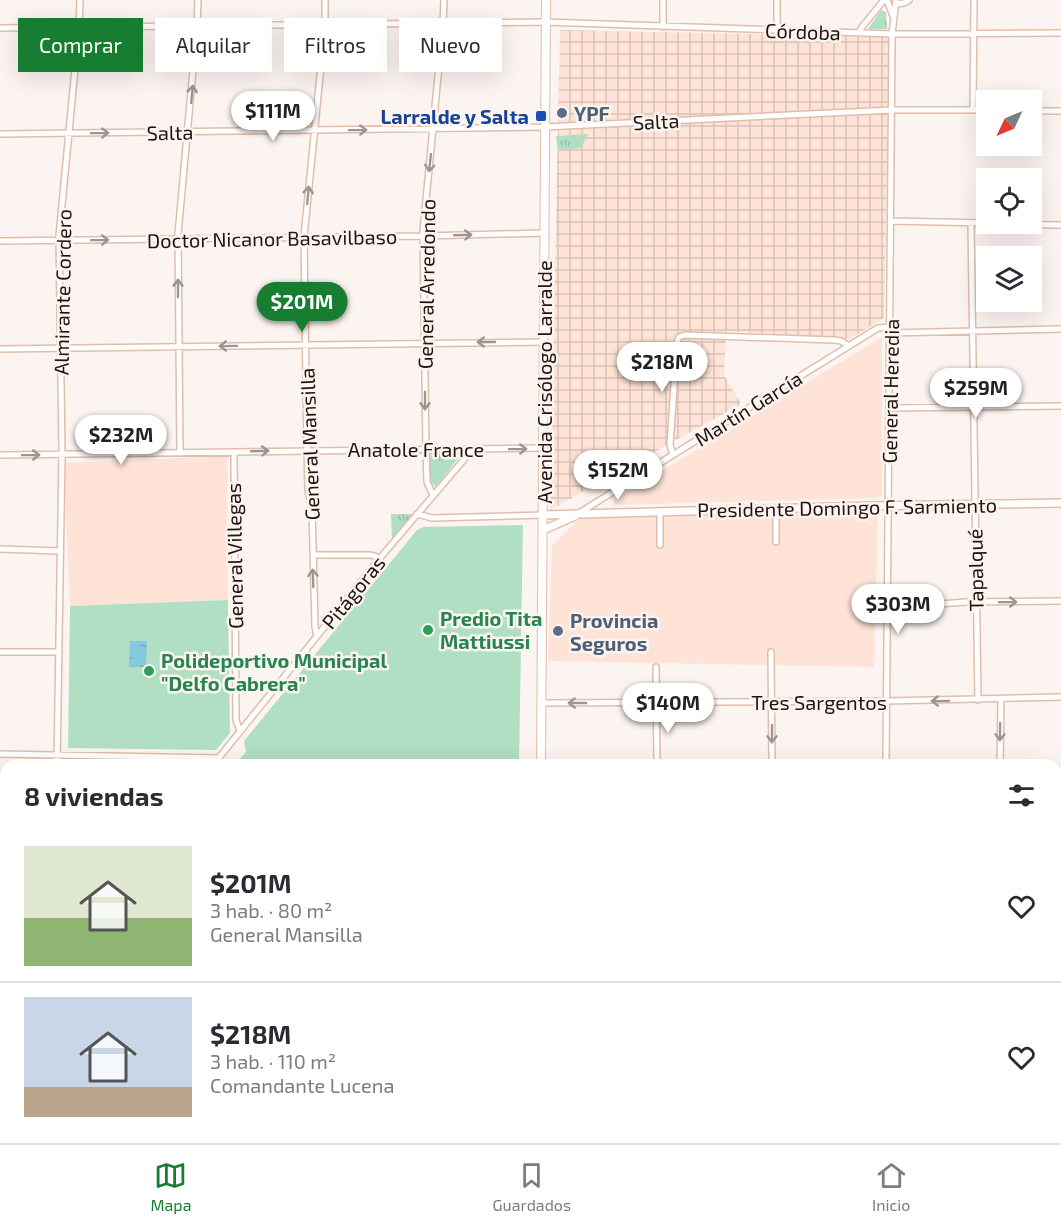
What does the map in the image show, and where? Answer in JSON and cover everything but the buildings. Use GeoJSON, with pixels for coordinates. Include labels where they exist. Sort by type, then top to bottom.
{"type":"FeatureCollection","features":[{"type":"Feature","properties":{"kind":"main road","name":"Avenida Crisólogo Larralde"},"geometry":{"type":"LineString","coordinates":[[539,759],[545,342],[544,22],[546,0]]}},
{"type":"Feature","properties":{"kind":"street","name":"Almirante Cordero"},"geometry":{"type":"LineString","coordinates":[[79,18],[80,0]]}},
{"type":"Feature","properties":{"kind":"street"},"geometry":{"type":"LineString","coordinates":[[197,18],[198,0]]}},
{"type":"Feature","properties":{"kind":"street","name":"General Mansilla"},"geometry":{"type":"LineString","coordinates":[[325,0],[326,18]]}},
{"type":"Feature","properties":{"kind":"street","name":"General Arredondo"},"geometry":{"type":"LineString","coordinates":[[443,18],[444,0]]}},
{"type":"Feature","properties":{"kind":"street"},"geometry":{"type":"LineString","coordinates":[[663,0],[663,27]]}},
{"type":"Feature","properties":{"kind":"street"},"geometry":{"type":"LineString","coordinates":[[777,0],[777,30]]}},
{"type":"Feature","properties":{"kind":"street"},"geometry":{"type":"LineString","coordinates":[[859,33],[886,0]]}},
{"type":"Feature","properties":{"kind":"street","name":"General Heredia"},"geometry":{"type":"LineString","coordinates":[[886,0],[893,16]]}},
{"type":"Feature","properties":{"kind":"street"},"geometry":{"type":"LineString","coordinates":[[896,2],[904,3],[909,0]]}},
{"type":"Feature","properties":{"kind":"street"},"geometry":{"type":"LineString","coordinates":[[973,110],[974,0]]}},
{"type":"Feature","properties":{"kind":"street","name":"General Heredia"},"geometry":{"type":"LineString","coordinates":[[886,759],[892,34],[896,2]]}},
{"type":"Feature","properties":{"kind":"street","name":"Córdoba"},"geometry":{"type":"LineString","coordinates":[[502,23],[544,22],[892,34],[1061,33]]}},
{"type":"Feature","properties":{"kind":"street","name":"Córdoba"},"geometry":{"type":"LineString","coordinates":[[0,28],[18,28]]}},
{"type":"Feature","properties":{"kind":"street","name":"Almirante Cordero"},"geometry":{"type":"LineString","coordinates":[[58,759],[62,454],[59,241],[75,72]]}},
{"type":"Feature","properties":{"kind":"street"},"geometry":{"type":"LineString","coordinates":[[180,451],[178,239],[193,72]]}},
{"type":"Feature","properties":{"kind":"street","name":"General Mansilla"},"geometry":{"type":"LineString","coordinates":[[317,636],[312,509],[308,490],[304,237],[321,72]]}},
{"type":"Feature","properties":{"kind":"street","name":"General Arredondo"},"geometry":{"type":"LineString","coordinates":[[433,495],[427,482],[423,236],[438,72]]}},
{"type":"Feature","properties":{"kind":"street","name":"Salta"},"geometry":{"type":"LineString","coordinates":[[0,134],[545,127],[892,110],[973,110]]}},
{"type":"Feature","properties":{"kind":"street"},"geometry":{"type":"LineString","coordinates":[[1042,111],[1061,111]]}},
{"type":"Feature","properties":{"kind":"street"},"geometry":{"type":"LineString","coordinates":[[892,221],[976,223]]}},
{"type":"Feature","properties":{"kind":"street","name":"Tapalqué"},"geometry":{"type":"LineString","coordinates":[[970,223],[978,700]]}},
{"type":"Feature","properties":{"kind":"street"},"geometry":{"type":"LineString","coordinates":[[1042,225],[1061,225]]}},
{"type":"Feature","properties":{"kind":"street","name":"Doctor Nicanor Basavilbaso"},"geometry":{"type":"LineString","coordinates":[[0,241],[544,233]]}},
{"type":"Feature","properties":{"kind":"street","name":"Martín García"},"geometry":{"type":"LineString","coordinates":[[543,530],[564,522],[878,328],[971,331],[1061,329]]}},
{"type":"Feature","properties":{"kind":"street"},"geometry":{"type":"LineString","coordinates":[[673,454],[671,434],[679,337],[685,335],[834,340],[849,346]]}},
{"type":"Feature","properties":{"kind":"street"},"geometry":{"type":"LineString","coordinates":[[0,348],[545,342]]}},
{"type":"Feature","properties":{"kind":"street"},"geometry":{"type":"LineString","coordinates":[[890,408],[1061,406]]}},
{"type":"Feature","properties":{"kind":"street","name":"Anatole France"},"geometry":{"type":"LineString","coordinates":[[0,455],[543,448]]}},
{"type":"Feature","properties":{"kind":"street","name":"Pitágoras"},"geometry":{"type":"LineString","coordinates":[[218,758],[380,558],[473,449]]}},
{"type":"Feature","properties":{"kind":"street","name":"General Villegas"},"geometry":{"type":"LineString","coordinates":[[234,452],[236,720],[240,731]]}},
{"type":"Feature","properties":{"kind":"street","name":"Presidente Domingo F. Sarmiento"},"geometry":{"type":"LineString","coordinates":[[417,514],[432,518],[1061,503]]}},
{"type":"Feature","properties":{"kind":"street"},"geometry":{"type":"LineString","coordinates":[[776,509],[776,542]]}},
{"type":"Feature","properties":{"kind":"street"},"geometry":{"type":"LineString","coordinates":[[660,512],[660,545]]}},
{"type":"Feature","properties":{"kind":"street"},"geometry":{"type":"LineString","coordinates":[[0,549],[60,551]]}},
{"type":"Feature","properties":{"kind":"street"},"geometry":{"type":"LineString","coordinates":[[313,555],[371,555],[380,558]]}},
{"type":"Feature","properties":{"kind":"street"},"geometry":{"type":"LineString","coordinates":[[887,608],[975,602],[1061,601]]}},
{"type":"Feature","properties":{"kind":"street"},"geometry":{"type":"LineString","coordinates":[[0,652],[59,652]]}},
{"type":"Feature","properties":{"kind":"street"},"geometry":{"type":"LineString","coordinates":[[771,652],[771,759]]}},
{"type":"Feature","properties":{"kind":"street"},"geometry":{"type":"LineString","coordinates":[[656,667],[657,759]]}},
{"type":"Feature","properties":{"kind":"street","name":"Tres Sargentos"},"geometry":{"type":"LineString","coordinates":[[541,703],[978,700],[1061,697]]}},
{"type":"Feature","properties":{"kind":"street"},"geometry":{"type":"LineString","coordinates":[[1000,759],[1001,699]]}},
{"type":"Feature","properties":{"kind":"street"},"geometry":{"type":"LineString","coordinates":[[0,754],[218,758]]}},
{"type":"Feature","properties":{"kind":"shaded area"},"geometry":{"type":"Polygon","coordinates":[[[560,30],[889,37],[884,318],[850,339],[726,331],[724,375],[741,404],[550,510],[560,30]]]}},
{"type":"Feature","properties":{"kind":"shaded area"},"geometry":{"type":"Polygon","coordinates":[[[882,337],[882,495],[877,498],[614,505],[614,500],[882,337]]]}},
{"type":"Feature","properties":{"kind":"shaded area"},"geometry":{"type":"Polygon","coordinates":[[[227,456],[228,600],[70,606],[64,463],[227,456]]]}},
{"type":"Feature","properties":{"kind":"shaded area"},"geometry":{"type":"Polygon","coordinates":[[[878,509],[874,667],[548,661],[552,546],[587,511],[878,509]]]}},
{"type":"Feature","properties":{"kind":"green space"},"geometry":{"type":"Polygon","coordinates":[[[881,10],[886,12],[887,29],[868,29],[881,10]]]}},
{"type":"Feature","properties":{"kind":"green space"},"geometry":{"type":"Polygon","coordinates":[[[588,134],[581,148],[558,150],[556,136],[588,134]]]}},
{"type":"Feature","properties":{"kind":"green space"},"geometry":{"type":"Polygon","coordinates":[[[434,452],[462,453],[437,486],[430,482],[429,457],[434,452]]]}},
{"type":"Feature","properties":{"kind":"green space"},"geometry":{"type":"Polygon","coordinates":[[[391,514],[414,514],[392,540],[391,514]]]}},
{"type":"Feature","properties":{"kind":"green space","name":"Predio Tita Mattiussi"},"geometry":{"type":"Polygon","coordinates":[[[523,525],[519,759],[240,759],[246,752],[244,741],[417,530],[423,527],[523,525]]]}},
{"type":"Feature","properties":{"kind":"green space","name":"Polideportivo Municipal \"Delfo Cabrera\""},"geometry":{"type":"Polygon","coordinates":[[[228,600],[230,733],[216,750],[68,748],[70,606],[228,600]]]}},
{"type":"Feature","properties":{"kind":"water"},"geometry":{"type":"Polygon","coordinates":[[[130,641],[147,641],[146,667],[129,667],[130,641]]]}},
{"type":"Feature","properties":{"kind":"place","name":"YPF"},"geometry":{"type":"Point","coordinates":[562,113]}},
{"type":"Feature","properties":{"kind":"place","name":"Larralde y Salta"},"geometry":{"type":"Point","coordinates":[541,116]}},
{"type":"Feature","properties":{"kind":"place","name":"Predio Tita Mattiussi"},"geometry":{"type":"Point","coordinates":[428,630]}},
{"type":"Feature","properties":{"kind":"place","name":"Provincia Seguros"},"geometry":{"type":"Point","coordinates":[558,631]}},
{"type":"Feature","properties":{"kind":"place","name":"Polideportivo Municipal \"Delfo Cabrera\""},"geometry":{"type":"Point","coordinates":[149,671]}}]}
